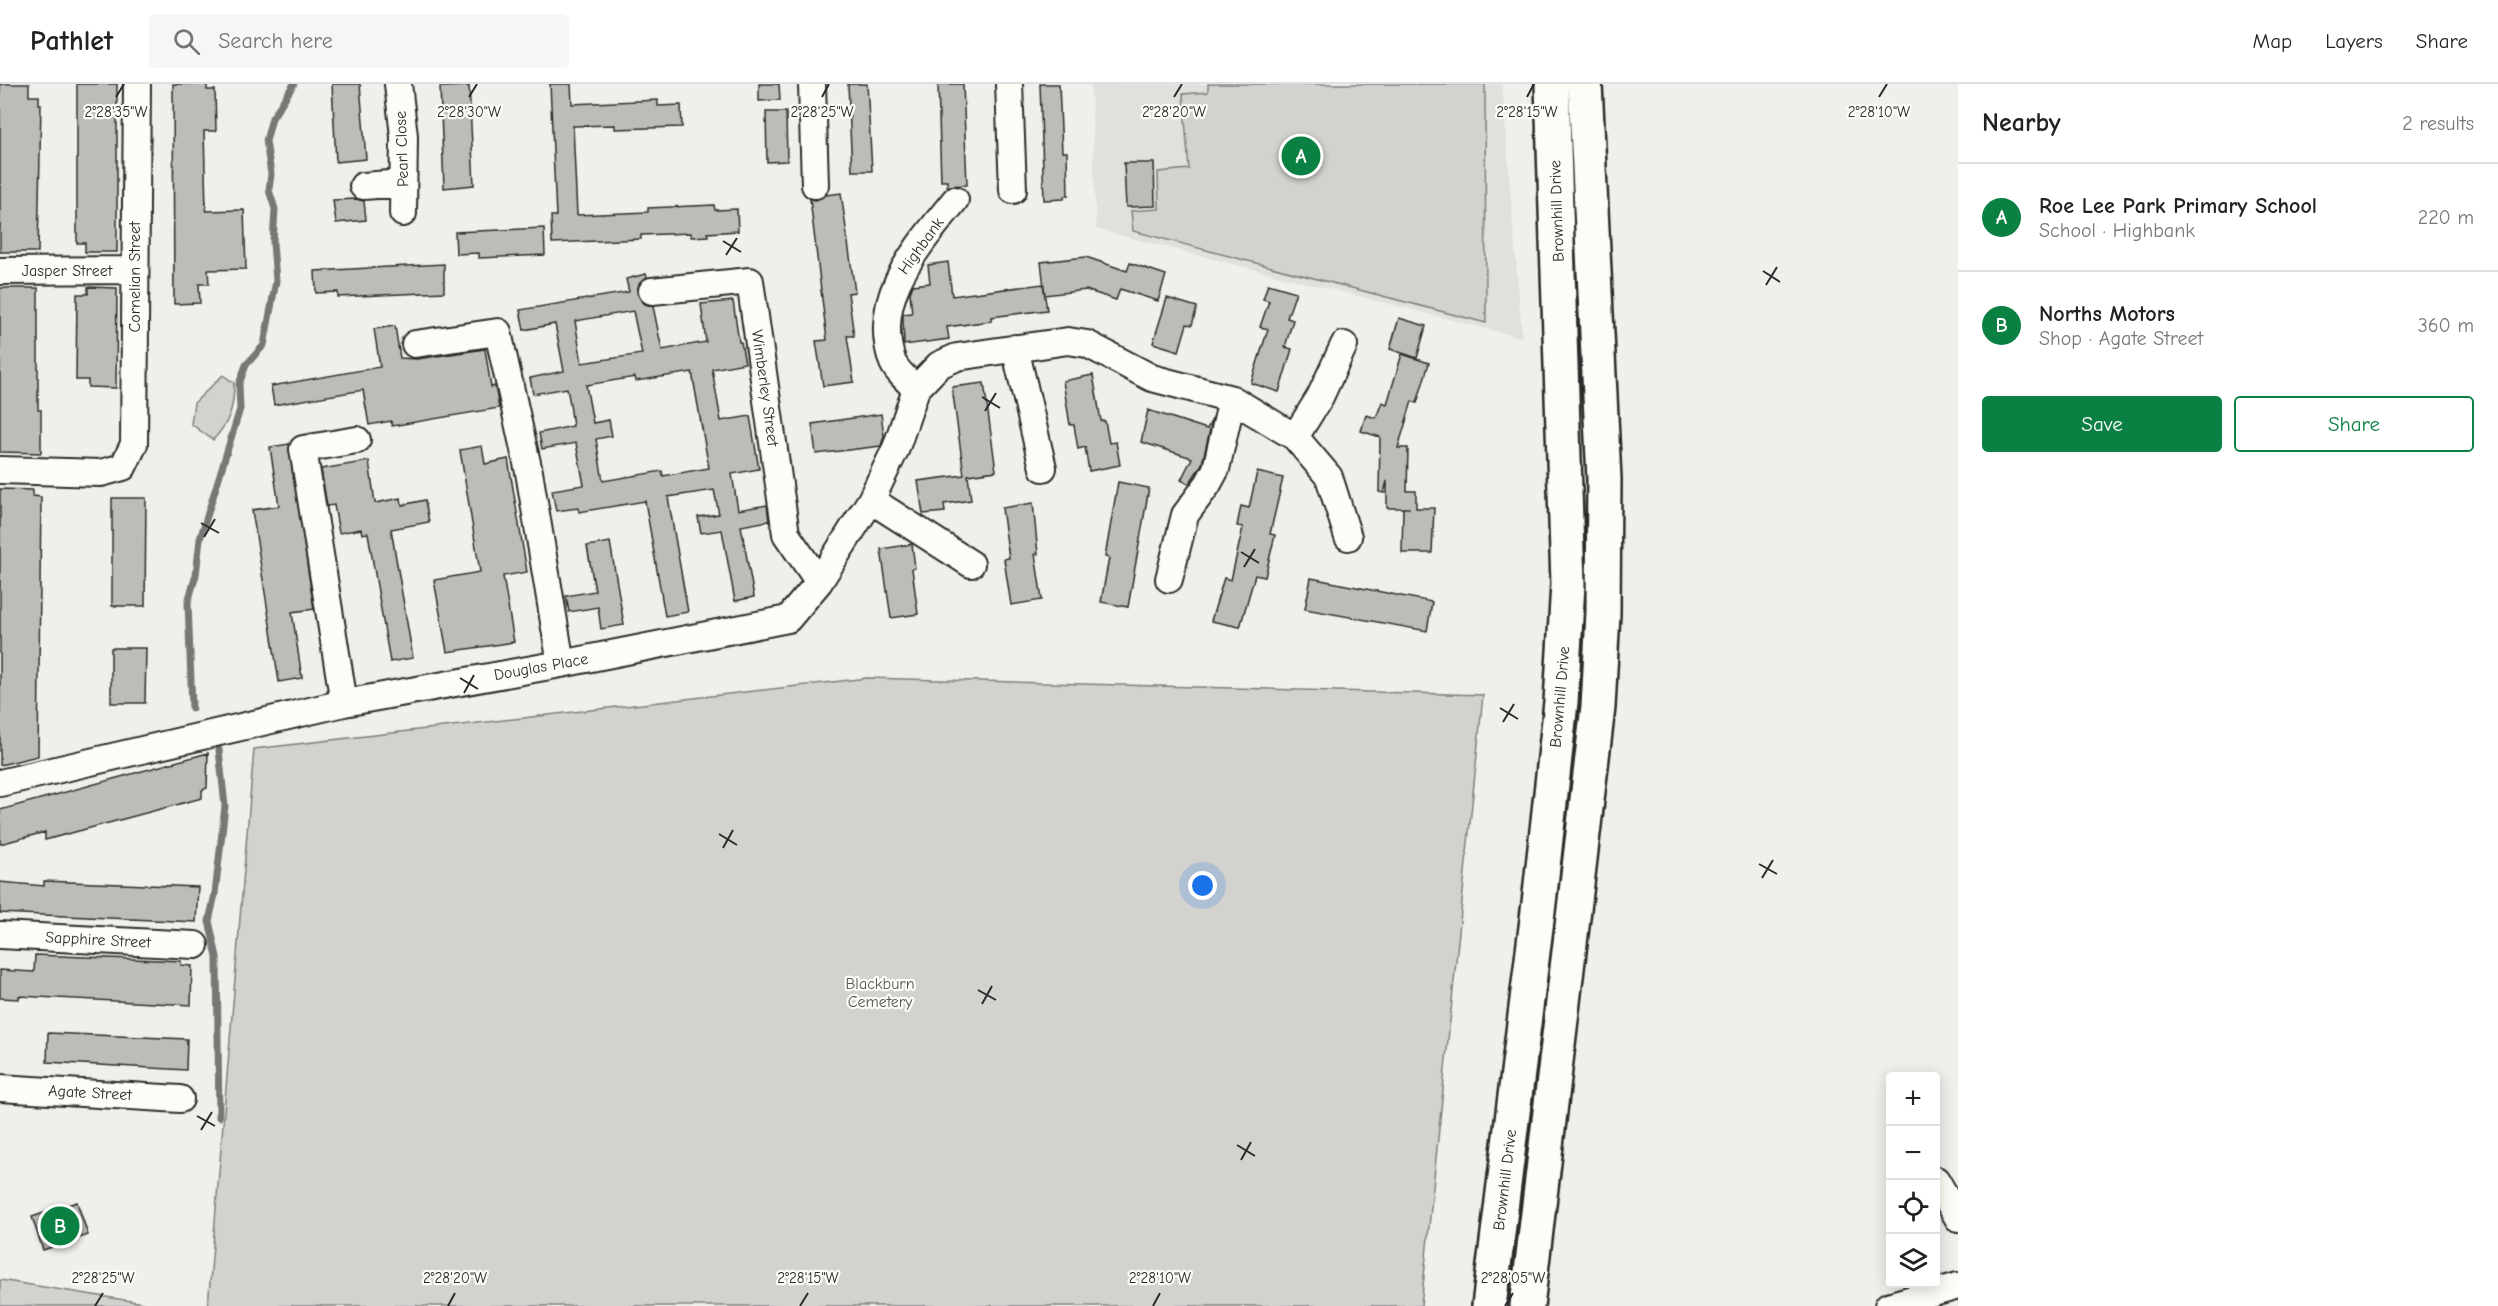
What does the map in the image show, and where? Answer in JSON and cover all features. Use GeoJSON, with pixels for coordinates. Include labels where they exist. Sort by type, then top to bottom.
{"type":"FeatureCollection","features":[{"type":"Feature","properties":{"kind":"highway","name":"Brownhill Drive"},"geometry":{"type":"LineString","coordinates":[[1489,1306],[1562,702],[1568,511],[1552,84]]}},
{"type":"Feature","properties":{"kind":"highway","name":"Brownhill Drive"},"geometry":{"type":"LineString","coordinates":[[1527,1306],[1598,707],[1603,613],[1604,479],[1585,84]]}},
{"type":"Feature","properties":{"kind":"street","name":"Cornelian Street"},"geometry":{"type":"LineString","coordinates":[[0,470],[101,473],[123,467],[134,444],[137,84]]}},
{"type":"Feature","properties":{"kind":"street","name":"Pearl Close"},"geometry":{"type":"LineString","coordinates":[[398,84],[404,136],[403,213]]}},
{"type":"Feature","properties":{"kind":"street"},"geometry":{"type":"LineString","coordinates":[[812,84],[815,185]]}},
{"type":"Feature","properties":{"kind":"street"},"geometry":{"type":"LineString","coordinates":[[1009,84],[1013,190]]}},
{"type":"Feature","properties":{"kind":"street"},"geometry":{"type":"LineString","coordinates":[[363,186],[403,183]]}},
{"type":"Feature","properties":{"kind":"street","name":"Highbank"},"geometry":{"type":"LineString","coordinates":[[916,388],[892,362],[885,320],[894,284],[914,252],[955,200]]}},
{"type":"Feature","properties":{"kind":"street","name":"Jasper Street"},"geometry":{"type":"LineString","coordinates":[[0,271],[135,270]]}},
{"type":"Feature","properties":{"kind":"street","name":"Wimberley Street"},"geometry":{"type":"LineString","coordinates":[[652,291],[750,281],[786,534],[819,582]]}},
{"type":"Feature","properties":{"kind":"street"},"geometry":{"type":"LineString","coordinates":[[415,344],[498,332],[529,472],[561,664]]}},
{"type":"Feature","properties":{"kind":"street"},"geometry":{"type":"LineString","coordinates":[[916,388],[939,365],[957,357],[1068,341],[1087,344],[1152,378],[1232,399],[1295,437],[1329,477],[1348,537]]}},
{"type":"Feature","properties":{"kind":"street"},"geometry":{"type":"LineString","coordinates":[[1295,437],[1320,397],[1344,345]]}},
{"type":"Feature","properties":{"kind":"street"},"geometry":{"type":"LineString","coordinates":[[1015,348],[1043,468]]}},
{"type":"Feature","properties":{"kind":"street","name":"Douglas Place"},"geometry":{"type":"LineString","coordinates":[[0,783],[344,703],[561,664],[788,619],[819,582],[871,500],[896,448],[916,388]]}},
{"type":"Feature","properties":{"kind":"street"},"geometry":{"type":"LineString","coordinates":[[1169,579],[1185,515],[1216,469],[1232,399]]}},
{"type":"Feature","properties":{"kind":"street"},"geometry":{"type":"LineString","coordinates":[[344,703],[303,449],[357,440]]}},
{"type":"Feature","properties":{"kind":"street"},"geometry":{"type":"LineString","coordinates":[[871,500],[970,564]]}},
{"type":"Feature","properties":{"kind":"street","name":"Sapphire Street"},"geometry":{"type":"LineString","coordinates":[[0,935],[195,945]]}},
{"type":"Feature","properties":{"kind":"street","name":"Agate Street"},"geometry":{"type":"LineString","coordinates":[[0,1088],[180,1099]]}},
{"type":"Feature","properties":{"kind":"street"},"geometry":{"type":"LineString","coordinates":[[1940,1188],[1958,1218]]}},
{"type":"Feature","properties":{"kind":"street"},"geometry":{"type":"LineString","coordinates":[[1888,1306],[1958,1286]]}},
{"type":"Feature","properties":{"kind":"shaded area"},"geometry":{"type":"Polygon","coordinates":[[[1091,84],[1502,84],[1522,338],[1096,229],[1091,84]]]}},
{"type":"Feature","properties":{"kind":"green space"},"geometry":{"type":"Polygon","coordinates":[[[1208,84],[1485,84],[1486,323],[1133,231],[1131,211],[1159,209],[1158,172],[1189,169],[1183,94],[1208,92],[1208,84]]]}},
{"type":"Feature","properties":{"kind":"green space"},"geometry":{"type":"Polygon","coordinates":[[[223,375],[234,383],[233,400],[227,420],[213,440],[191,424],[194,403],[223,375]]]}},
{"type":"Feature","properties":{"kind":"green space","name":"Blackburn Cemetery"},"geometry":{"type":"Polygon","coordinates":[[[867,678],[1483,695],[1421,1306],[208,1306],[254,749],[867,678]]]}},
{"type":"Feature","properties":{"kind":"green space"},"geometry":{"type":"Polygon","coordinates":[[[0,1280],[162,1306],[0,1306],[0,1280]]]}},
{"type":"Feature","properties":{"kind":"building"},"geometry":{"type":"Polygon","coordinates":[[[0,84],[29,84],[29,96],[39,96],[39,104],[41,104],[38,252],[0,252],[0,84]]]}},
{"type":"Feature","properties":{"kind":"building"},"geometry":{"type":"Polygon","coordinates":[[[77,84],[117,84],[117,252],[85,252],[85,243],[77,243],[77,84]]]}},
{"type":"Feature","properties":{"kind":"building"},"geometry":{"type":"Polygon","coordinates":[[[173,84],[207,84],[207,90],[215,90],[216,131],[204,131],[206,211],[244,210],[246,269],[208,270],[209,284],[199,284],[200,303],[174,304],[173,84]]]}},
{"type":"Feature","properties":{"kind":"building"},"geometry":{"type":"Polygon","coordinates":[[[332,84],[360,84],[366,159],[336,162],[332,84]]]}},
{"type":"Feature","properties":{"kind":"building"},"geometry":{"type":"Polygon","coordinates":[[[550,84],[571,84],[572,104],[658,100],[658,106],[681,105],[682,127],[615,129],[615,125],[573,126],[577,215],[648,212],[648,208],[714,205],[715,210],[737,209],[738,231],[707,233],[708,236],[691,237],[691,233],[641,235],[641,239],[552,243],[551,216],[556,216],[550,84]]]}},
{"type":"Feature","properties":{"kind":"building"},"geometry":{"type":"Polygon","coordinates":[[[759,84],[779,84],[780,100],[759,101],[759,84]]]}},
{"type":"Feature","properties":{"kind":"building"},"geometry":{"type":"Polygon","coordinates":[[[848,84],[867,84],[872,171],[852,171],[848,84]]]}},
{"type":"Feature","properties":{"kind":"building"},"geometry":{"type":"Polygon","coordinates":[[[938,84],[963,84],[967,185],[947,186],[947,181],[941,181],[938,84]]]}},
{"type":"Feature","properties":{"kind":"building"},"geometry":{"type":"Polygon","coordinates":[[[1040,84],[1059,84],[1062,152],[1067,152],[1068,196],[1064,196],[1064,199],[1044,200],[1040,84]]]}},
{"type":"Feature","properties":{"kind":"building"},"geometry":{"type":"Polygon","coordinates":[[[469,86],[474,185],[444,188],[440,87],[469,86]]]}},
{"type":"Feature","properties":{"kind":"building"},"geometry":{"type":"Polygon","coordinates":[[[766,112],[786,112],[787,161],[767,162],[766,112]]]}},
{"type":"Feature","properties":{"kind":"building"},"geometry":{"type":"Polygon","coordinates":[[[1124,163],[1154,163],[1155,206],[1126,207],[1124,163]]]}},
{"type":"Feature","properties":{"kind":"building"},"geometry":{"type":"Polygon","coordinates":[[[841,193],[855,292],[848,293],[854,336],[847,336],[854,382],[823,386],[816,341],[827,340],[810,199],[816,200],[826,195],[841,193]]]}},
{"type":"Feature","properties":{"kind":"building"},"geometry":{"type":"Polygon","coordinates":[[[333,200],[364,201],[366,220],[336,223],[333,200]]]}},
{"type":"Feature","properties":{"kind":"building"},"geometry":{"type":"Polygon","coordinates":[[[544,228],[545,255],[479,258],[479,253],[456,254],[455,232],[544,228]]]}},
{"type":"Feature","properties":{"kind":"building"},"geometry":{"type":"Polygon","coordinates":[[[1086,257],[1127,271],[1130,263],[1166,275],[1158,301],[1120,289],[1116,300],[1086,290],[1045,295],[1041,262],[1086,257]]]}},
{"type":"Feature","properties":{"kind":"building"},"geometry":{"type":"Polygon","coordinates":[[[948,262],[952,296],[1043,284],[1047,310],[991,317],[991,321],[947,327],[949,339],[904,345],[903,314],[912,313],[910,293],[913,285],[930,283],[928,265],[948,262]]]}},
{"type":"Feature","properties":{"kind":"building"},"geometry":{"type":"Polygon","coordinates":[[[444,264],[444,292],[338,297],[338,292],[316,293],[315,271],[444,264]]]}},
{"type":"Feature","properties":{"kind":"building"},"geometry":{"type":"Polygon","coordinates":[[[646,274],[647,277],[639,284],[637,293],[645,304],[653,306],[662,350],[706,342],[701,304],[733,301],[739,342],[741,342],[745,363],[712,369],[721,421],[750,416],[759,469],[732,474],[738,510],[767,505],[769,521],[741,526],[754,597],[735,601],[722,530],[701,533],[698,517],[719,514],[714,490],[668,497],[688,612],[665,616],[645,501],[579,512],[578,508],[556,511],[552,490],[584,485],[576,443],[542,449],[539,433],[573,426],[570,404],[567,388],[533,394],[530,378],[564,371],[555,324],[524,330],[520,310],[629,292],[626,279],[646,274]],[[633,311],[575,321],[582,363],[642,354],[633,311]],[[692,372],[636,381],[635,377],[586,385],[593,423],[609,420],[612,436],[596,439],[603,481],[662,471],[663,476],[709,468],[692,372]]]}},
{"type":"Feature","properties":{"kind":"building"},"geometry":{"type":"Polygon","coordinates":[[[1268,284],[1296,292],[1287,318],[1293,320],[1285,347],[1292,349],[1279,392],[1251,383],[1268,329],[1260,327],[1269,301],[1263,299],[1268,284]]]}},
{"type":"Feature","properties":{"kind":"building"},"geometry":{"type":"Polygon","coordinates":[[[88,287],[117,288],[116,388],[88,387],[88,380],[76,380],[77,294],[88,294],[88,287]]]}},
{"type":"Feature","properties":{"kind":"building"},"geometry":{"type":"Polygon","coordinates":[[[0,288],[38,288],[38,410],[41,410],[41,453],[0,452],[0,288]]]}},
{"type":"Feature","properties":{"kind":"building"},"geometry":{"type":"Polygon","coordinates":[[[1167,298],[1197,307],[1192,325],[1187,324],[1179,351],[1153,343],[1167,298]]]}},
{"type":"Feature","properties":{"kind":"building"},"geometry":{"type":"Polygon","coordinates":[[[1399,318],[1426,326],[1417,358],[1390,349],[1399,318]]]}},
{"type":"Feature","properties":{"kind":"building"},"geometry":{"type":"Polygon","coordinates":[[[395,326],[400,358],[417,359],[485,349],[491,387],[495,386],[499,408],[392,426],[391,421],[369,425],[363,390],[274,405],[271,386],[380,367],[374,329],[395,326]]]}},
{"type":"Feature","properties":{"kind":"building"},"geometry":{"type":"Polygon","coordinates":[[[1402,354],[1429,363],[1417,403],[1412,401],[1398,448],[1408,448],[1407,491],[1416,491],[1416,508],[1434,508],[1432,553],[1402,553],[1403,508],[1387,508],[1387,481],[1384,493],[1379,492],[1380,437],[1361,431],[1366,415],[1376,418],[1382,402],[1387,404],[1402,354]]]}},
{"type":"Feature","properties":{"kind":"building"},"geometry":{"type":"Polygon","coordinates":[[[1093,375],[1101,421],[1105,421],[1109,443],[1116,442],[1120,465],[1089,471],[1085,447],[1078,449],[1074,425],[1070,425],[1063,381],[1093,375]]]}},
{"type":"Feature","properties":{"kind":"building"},"geometry":{"type":"Polygon","coordinates":[[[984,383],[996,471],[968,475],[971,500],[944,504],[945,512],[923,514],[918,481],[964,475],[952,387],[984,383]]]}},
{"type":"Feature","properties":{"kind":"building"},"geometry":{"type":"Polygon","coordinates":[[[1148,410],[1207,429],[1213,417],[1202,464],[1189,484],[1181,480],[1192,458],[1141,442],[1148,410]]]}},
{"type":"Feature","properties":{"kind":"building"},"geometry":{"type":"Polygon","coordinates":[[[881,414],[884,436],[881,446],[816,454],[812,424],[881,414]]]}},
{"type":"Feature","properties":{"kind":"building"},"geometry":{"type":"Polygon","coordinates":[[[289,444],[314,609],[292,612],[302,678],[279,682],[252,510],[279,506],[270,447],[289,444]]]}},
{"type":"Feature","properties":{"kind":"building"},"geometry":{"type":"Polygon","coordinates":[[[482,446],[485,464],[508,459],[527,572],[503,576],[514,642],[447,652],[434,580],[480,572],[460,450],[482,446]]]}},
{"type":"Feature","properties":{"kind":"building"},"geometry":{"type":"Polygon","coordinates":[[[369,461],[375,503],[401,498],[402,505],[425,500],[429,522],[391,529],[413,658],[390,662],[368,533],[362,534],[361,529],[339,533],[334,505],[327,506],[321,469],[369,461]]]}},
{"type":"Feature","properties":{"kind":"building"},"geometry":{"type":"Polygon","coordinates":[[[1257,472],[1283,478],[1270,534],[1275,535],[1265,577],[1255,575],[1240,627],[1211,621],[1224,578],[1231,580],[1243,527],[1237,526],[1241,506],[1249,508],[1257,472]]]}},
{"type":"Feature","properties":{"kind":"building"},"geometry":{"type":"Polygon","coordinates":[[[1118,482],[1149,488],[1128,607],[1101,602],[1109,558],[1105,557],[1118,482]]]}},
{"type":"Feature","properties":{"kind":"building"},"geometry":{"type":"Polygon","coordinates":[[[0,489],[33,490],[33,496],[41,497],[38,756],[0,765],[0,489]]]}},
{"type":"Feature","properties":{"kind":"building"},"geometry":{"type":"Polygon","coordinates":[[[112,498],[146,498],[145,606],[112,606],[112,498]]]}},
{"type":"Feature","properties":{"kind":"building"},"geometry":{"type":"Polygon","coordinates":[[[1033,503],[1038,554],[1035,554],[1042,600],[1011,605],[1004,559],[1009,558],[1002,508],[1033,503]]]}},
{"type":"Feature","properties":{"kind":"building"},"geometry":{"type":"Polygon","coordinates":[[[610,542],[624,625],[601,629],[598,607],[569,612],[566,596],[595,591],[587,546],[610,542]]]}},
{"type":"Feature","properties":{"kind":"building"},"geometry":{"type":"Polygon","coordinates":[[[912,544],[915,568],[912,569],[918,614],[891,618],[881,549],[912,544]]]}},
{"type":"Feature","properties":{"kind":"building"},"geometry":{"type":"Polygon","coordinates":[[[1311,578],[1432,602],[1427,631],[1305,609],[1311,578]]]}},
{"type":"Feature","properties":{"kind":"building"},"geometry":{"type":"Polygon","coordinates":[[[111,648],[146,648],[145,703],[111,703],[111,648]]]}},
{"type":"Feature","properties":{"kind":"building"},"geometry":{"type":"Polygon","coordinates":[[[208,753],[207,788],[202,790],[202,798],[45,840],[45,832],[0,844],[0,810],[208,753]]]}},
{"type":"Feature","properties":{"kind":"building"},"geometry":{"type":"Polygon","coordinates":[[[44,881],[198,887],[196,922],[0,913],[0,882],[44,886],[44,881]]]}},
{"type":"Feature","properties":{"kind":"building"},"geometry":{"type":"Polygon","coordinates":[[[35,955],[181,961],[181,965],[192,966],[191,1005],[19,996],[19,999],[0,998],[0,970],[34,972],[35,955]]]}},
{"type":"Feature","properties":{"kind":"building"},"geometry":{"type":"Polygon","coordinates":[[[48,1033],[187,1039],[186,1070],[47,1062],[48,1033]]]}},
{"type":"Feature","properties":{"kind":"building"},"geometry":{"type":"Polygon","coordinates":[[[77,1202],[88,1235],[43,1250],[32,1217],[77,1202]]]}},
{"type":"Feature","properties":{"kind":"waterway"},"geometry":{"type":"LineString","coordinates":[[192,708],[188,602],[196,575],[200,539],[240,409],[239,384],[246,365],[264,345],[276,281],[273,243],[275,209],[269,190],[271,174],[266,141],[272,118],[294,84]]}},
{"type":"Feature","properties":{"kind":"waterway"},"geometry":{"type":"LineString","coordinates":[[219,750],[225,806],[215,894],[209,921],[217,957],[219,1117]]}},
{"type":"Feature","properties":{"kind":"place","name":"Roe Lee Park Primary School"},"geometry":{"type":"Point","coordinates":[1301,156]}},
{"type":"Feature","properties":{"kind":"place","name":"Norths Motors"},"geometry":{"type":"Point","coordinates":[60,1226]}}]}
